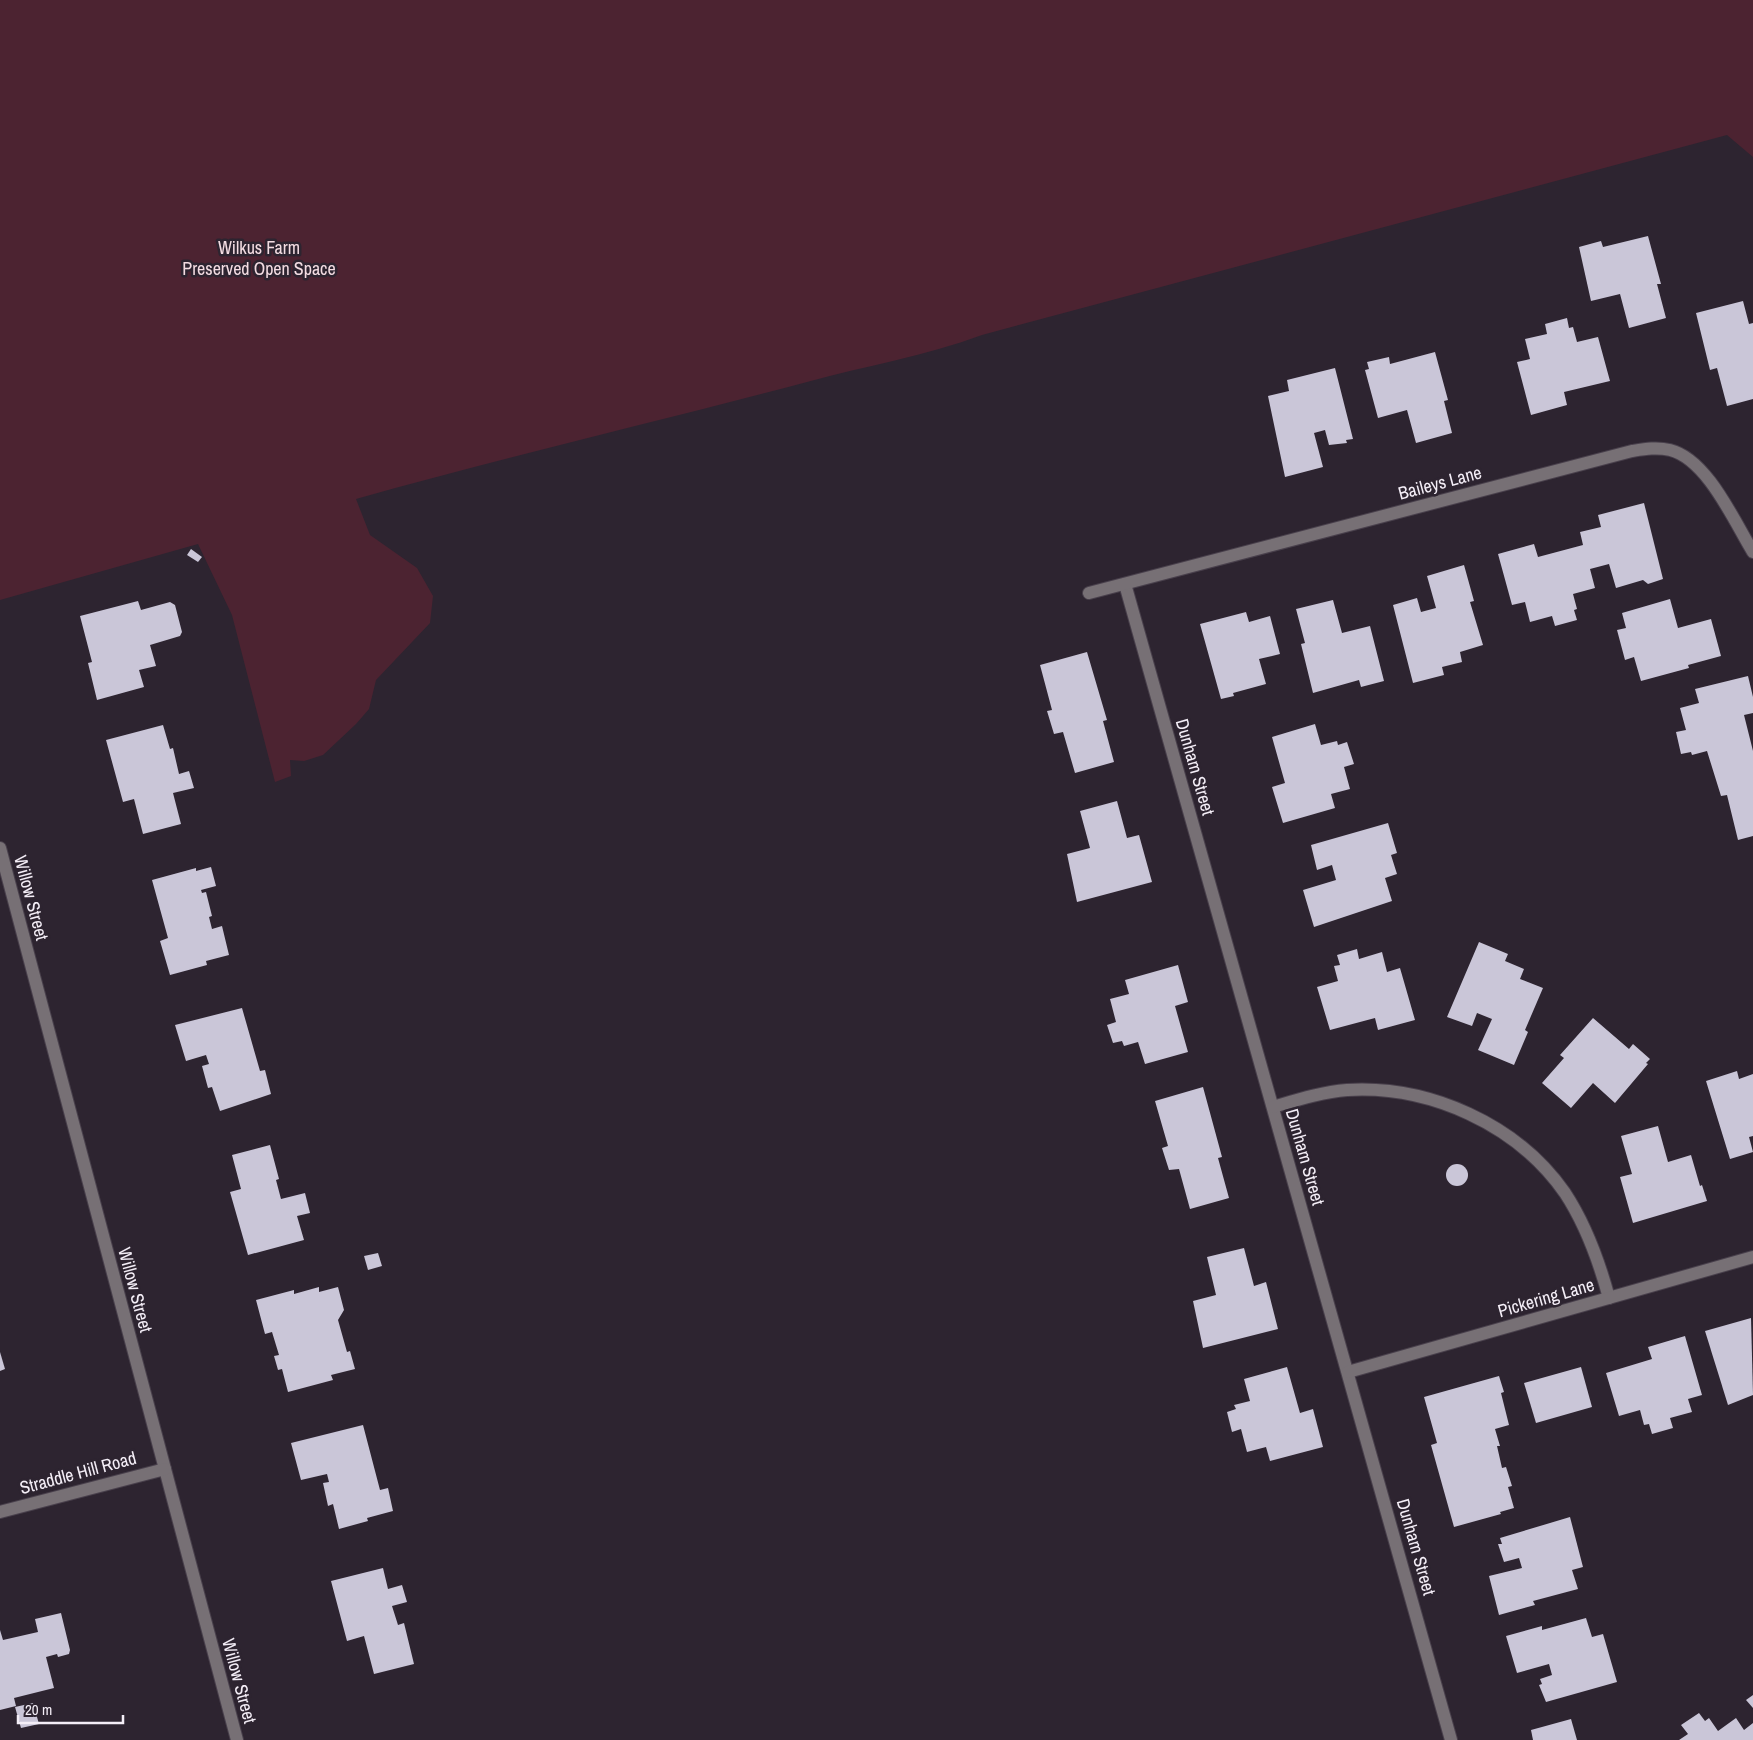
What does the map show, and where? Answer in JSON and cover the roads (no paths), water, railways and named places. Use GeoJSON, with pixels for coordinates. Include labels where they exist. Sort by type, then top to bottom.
{"type":"FeatureCollection","features":[{"type":"Feature","properties":{"kind":"street","name":"Baileys Lane"},"geometry":{"type":"LineString","coordinates":[[1089,593],[1632,451],[1652,448],[1671,450],[1690,459],[1706,474],[1753,552]]}},
{"type":"Feature","properties":{"kind":"street","name":"Dunham Street"},"geometry":{"type":"LineString","coordinates":[[1125,584],[1451,1740]]}},
{"type":"Feature","properties":{"kind":"street","name":"Willow Street"},"geometry":{"type":"LineString","coordinates":[[0,848],[237,1740]]}},
{"type":"Feature","properties":{"kind":"street"},"geometry":{"type":"LineString","coordinates":[[1273,1107],[1346,1090],[1386,1090],[1418,1096],[1485,1122],[1515,1141],[1540,1164],[1564,1193],[1583,1225],[1599,1261],[1609,1298]]}},
{"type":"Feature","properties":{"kind":"street","name":"Pickering Lane"},"geometry":{"type":"LineString","coordinates":[[1348,1372],[1753,1257]]}},
{"type":"Feature","properties":{"kind":"street","name":"Straddle Hill Road"},"geometry":{"type":"LineString","coordinates":[[0,1512],[165,1468]]}},
{"type":"Feature","properties":{"kind":"park label","name":"Wilkus Farm Preserved Open Space"},"geometry":{"type":"Point","coordinates":[259,258]}}]}
